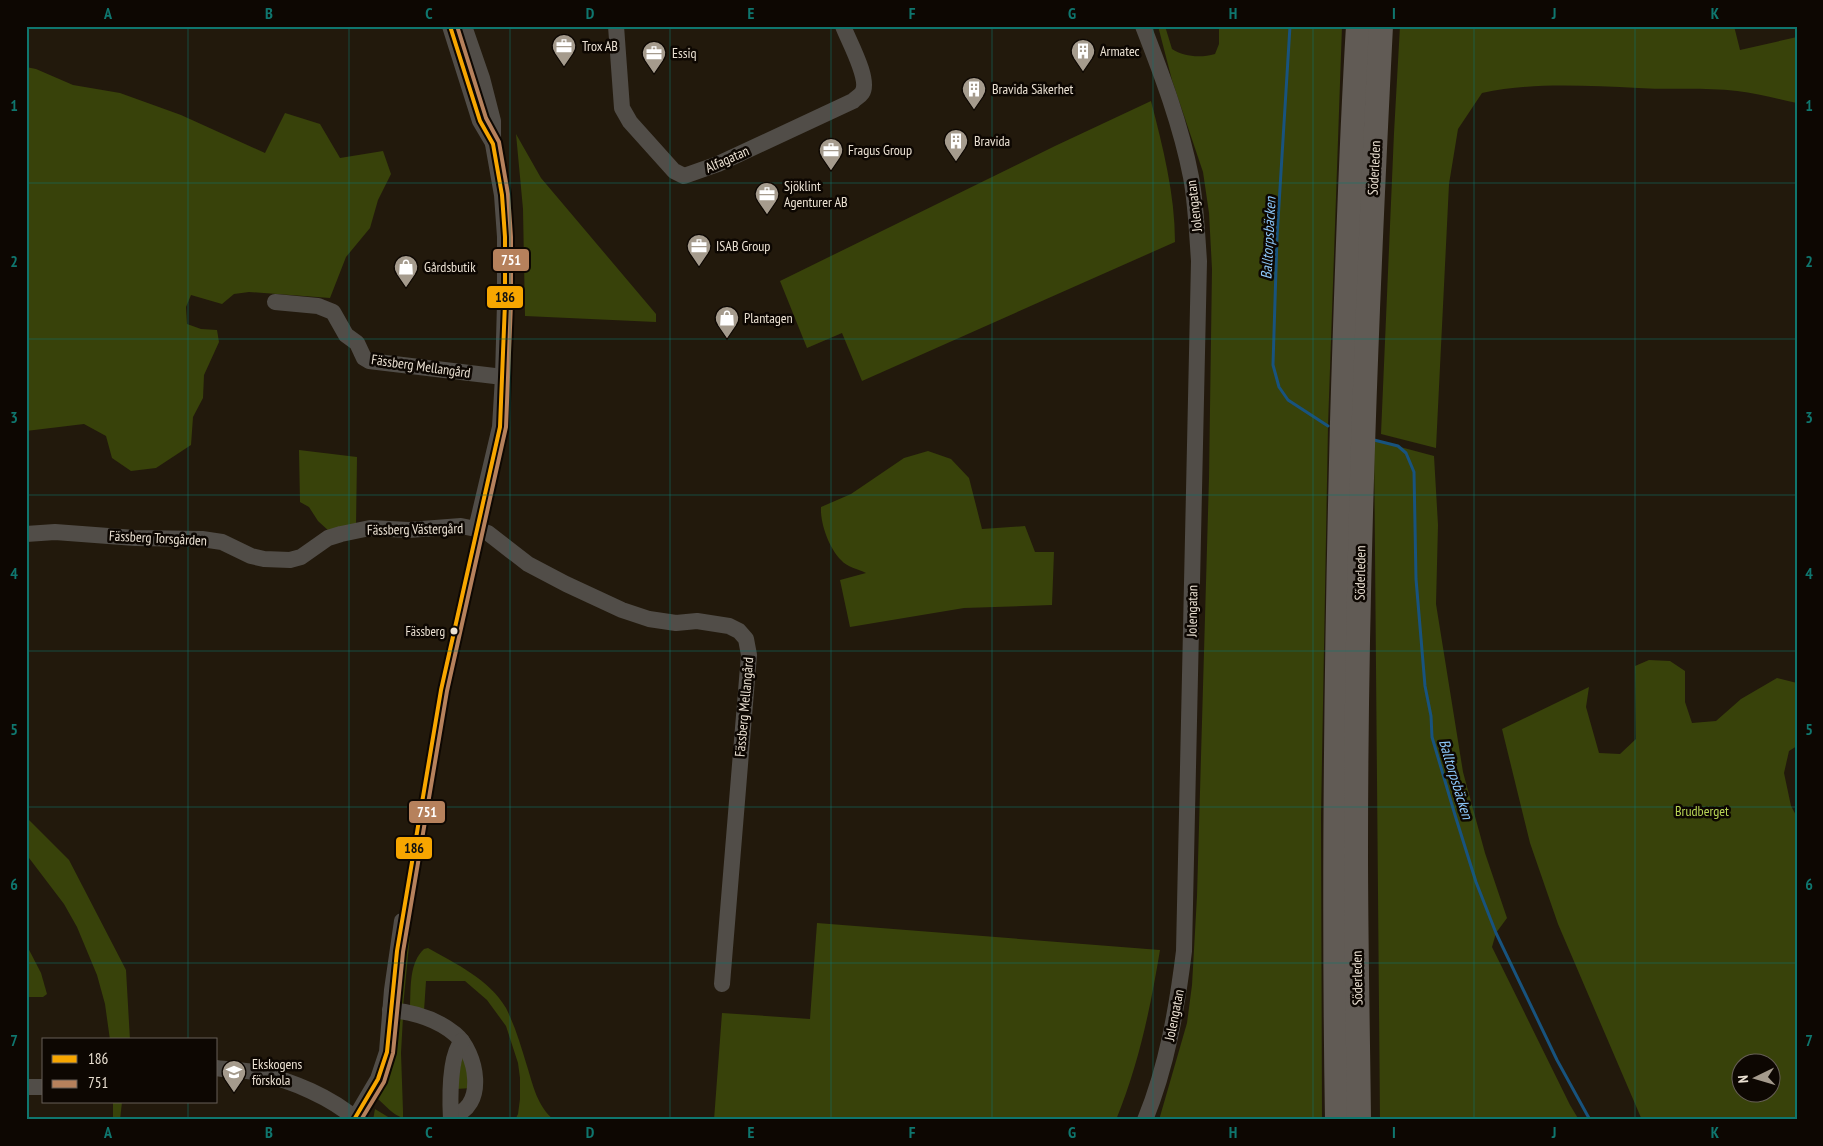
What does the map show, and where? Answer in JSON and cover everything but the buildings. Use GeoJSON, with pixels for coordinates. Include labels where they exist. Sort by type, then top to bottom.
{"type":"FeatureCollection","features":[{"type":"Feature","properties":{"kind":"highway","name":"Söderleden"},"geometry":{"type":"LineString","coordinates":[[1337,1120],[1335,778],[1338,570],[1347,268],[1358,26]]}},
{"type":"Feature","properties":{"kind":"highway","name":"Söderleden"},"geometry":{"type":"LineString","coordinates":[[1359,1120],[1356,849],[1361,533],[1371,219],[1381,26]]}},
{"type":"Feature","properties":{"kind":"street"},"geometry":{"type":"LineString","coordinates":[[450,26],[480,122],[493,144]]}},
{"type":"Feature","properties":{"kind":"street"},"geometry":{"type":"LineString","coordinates":[[464,26],[493,121],[493,144],[504,216],[505,303],[500,427],[476,528]]}},
{"type":"Feature","properties":{"kind":"street","name":"Alfagatan"},"geometry":{"type":"LineString","coordinates":[[616,26],[621,101],[625,116],[674,171],[684,176],[718,164],[853,101],[859,96],[863,92],[864,81],[843,26]]}},
{"type":"Feature","properties":{"kind":"street","name":"Jolengatan"},"geometry":{"type":"LineString","coordinates":[[1142,26],[1164,88],[1171,100]]}},
{"type":"Feature","properties":{"kind":"street","name":"Jolengatan"},"geometry":{"type":"LineString","coordinates":[[1145,1120],[1164,1062],[1179,988],[1184,951],[1199,261],[1197,219],[1191,178],[1171,100],[1171,86],[1150,26]]}},
{"type":"Feature","properties":{"kind":"street","name":"Fässberg Mellangård"},"geometry":{"type":"LineString","coordinates":[[275,302],[318,306],[333,312],[346,335],[357,343],[364,358],[369,361],[503,377]]}},
{"type":"Feature","properties":{"kind":"street","name":"Fässberg Västergård"},"geometry":{"type":"LineString","coordinates":[[301,556],[328,538],[370,528],[409,530],[461,526],[476,528]]}},
{"type":"Feature","properties":{"kind":"street","name":"Fässberg Mellangård"},"geometry":{"type":"LineString","coordinates":[[476,528],[488,533],[528,564],[622,610],[676,623],[697,621],[729,626],[739,631],[746,638],[749,656],[722,984]]}},
{"type":"Feature","properties":{"kind":"street","name":"Fässberg Torsgården"},"geometry":{"type":"LineString","coordinates":[[26,534],[55,532],[135,538],[202,539],[222,542],[251,556],[264,559],[290,560],[301,556]]}},
{"type":"Feature","properties":{"kind":"street"},"geometry":{"type":"LineString","coordinates":[[218,1068],[258,1073],[287,1082],[329,1100],[356,1119],[378,1079],[387,1052],[390,1010],[402,921]]}},
{"type":"Feature","properties":{"kind":"street"},"geometry":{"type":"LineString","coordinates":[[390,1010],[424,1017],[444,1026],[462,1041],[472,1058],[475,1076],[473,1095],[466,1108],[451,1118],[451,1081],[459,1045],[462,1041]]}},
{"type":"Feature","properties":{"kind":"street"},"geometry":{"type":"LineString","coordinates":[[26,1087],[42,1087]]}},
{"type":"Feature","properties":{"kind":"green space"},"geometry":{"type":"Polygon","coordinates":[[[1158,26],[1165,26],[1172,49],[1182,54],[1204,56],[1215,54],[1219,44],[1219,26],[1342,26],[1328,426],[1321,816],[1322,1120],[1159,1120],[1187,1023],[1192,985],[1197,896],[1209,478],[1212,269],[1209,213],[1203,172],[1172,80],[1158,26]]]}},
{"type":"Feature","properties":{"kind":"green space"},"geometry":{"type":"Polygon","coordinates":[[[1400,26],[1734,26],[1740,50],[1797,37],[1797,103],[1744,92],[1712,89],[1540,86],[1482,93],[1458,129],[1449,184],[1436,448],[1381,434],[1400,26]]]}},
{"type":"Feature","properties":{"kind":"green space"},"geometry":{"type":"Polygon","coordinates":[[[26,67],[36,69],[73,85],[120,93],[181,115],[265,153],[285,113],[320,124],[340,158],[383,151],[391,174],[378,200],[370,228],[346,257],[330,298],[249,292],[234,294],[222,304],[191,295],[186,307],[187,324],[201,329],[217,330],[219,342],[204,375],[203,398],[193,417],[191,445],[156,468],[131,471],[112,458],[106,436],[84,424],[26,431],[26,67]]]}},
{"type":"Feature","properties":{"kind":"green space"},"geometry":{"type":"Polygon","coordinates":[[[1151,101],[1171,189],[1175,242],[862,381],[842,333],[807,348],[780,281],[1151,101]]]}},
{"type":"Feature","properties":{"kind":"green space"},"geometry":{"type":"Polygon","coordinates":[[[516,134],[541,178],[656,314],[656,322],[525,316],[523,209],[516,134]]]}},
{"type":"Feature","properties":{"kind":"green space"},"geometry":{"type":"Polygon","coordinates":[[[1374,440],[1434,456],[1438,525],[1436,604],[1463,772],[1485,853],[1507,918],[1496,933],[1492,947],[1579,1120],[1380,1120],[1374,440]]]}},
{"type":"Feature","properties":{"kind":"green space"},"geometry":{"type":"Polygon","coordinates":[[[299,450],[357,457],[356,527],[330,532],[318,521],[309,507],[300,502],[299,450]]]}},
{"type":"Feature","properties":{"kind":"green space"},"geometry":{"type":"Polygon","coordinates":[[[928,451],[951,459],[969,478],[982,529],[1025,526],[1035,552],[1054,552],[1052,605],[964,608],[850,627],[840,580],[866,573],[846,564],[837,555],[826,535],[821,507],[851,494],[904,458],[928,451]]]}},
{"type":"Feature","properties":{"kind":"green space","name":"Brudberget"},"geometry":{"type":"Polygon","coordinates":[[[1649,660],[1670,661],[1685,671],[1685,702],[1692,723],[1716,721],[1741,699],[1777,678],[1797,683],[1797,746],[1789,751],[1784,773],[1791,806],[1797,817],[1797,1120],[1642,1120],[1558,924],[1530,843],[1502,729],[1589,687],[1586,707],[1599,753],[1620,754],[1636,739],[1635,666],[1649,660]]]}},
{"type":"Feature","properties":{"kind":"green space"},"geometry":{"type":"Polygon","coordinates":[[[26,817],[69,860],[126,970],[130,1038],[110,1038],[105,1004],[97,975],[77,927],[64,904],[26,854],[26,817]]]}},
{"type":"Feature","properties":{"kind":"green space"},"geometry":{"type":"Polygon","coordinates":[[[817,923],[1160,950],[1143,1036],[1116,1120],[714,1120],[722,1013],[810,1019],[817,923]]]}},
{"type":"Feature","properties":{"kind":"green space"},"geometry":{"type":"Polygon","coordinates":[[[407,933],[410,935],[403,1007],[398,1006],[407,933]]]}},
{"type":"Feature","properties":{"kind":"green space"},"geometry":{"type":"Polygon","coordinates":[[[26,944],[41,973],[47,994],[43,997],[26,997],[26,944]]]}},
{"type":"Feature","properties":{"kind":"green space"},"geometry":{"type":"Polygon","coordinates":[[[428,948],[461,966],[481,980],[499,998],[506,1008],[515,1029],[536,1095],[543,1108],[554,1120],[515,1120],[518,1114],[520,1099],[520,1078],[518,1063],[506,1026],[487,1000],[465,981],[426,981],[424,1011],[410,1007],[413,968],[419,955],[424,949],[428,948]]]}},
{"type":"Feature","properties":{"kind":"green space"},"geometry":{"type":"Polygon","coordinates":[[[403,1017],[401,1053],[403,1118],[393,1113],[378,1099],[394,1058],[397,1022],[403,1017]]]}},
{"type":"Feature","properties":{"kind":"green space"},"geometry":{"type":"Polygon","coordinates":[[[463,1053],[472,1088],[456,1089],[463,1053]]]}},
{"type":"Feature","properties":{"kind":"green space"},"geometry":{"type":"Polygon","coordinates":[[[113,1104],[122,1104],[120,1120],[113,1120],[113,1104]]]}},
{"type":"Feature","properties":{"kind":"green space"},"geometry":{"type":"Polygon","coordinates":[[[375,1109],[393,1120],[373,1120],[375,1109]]]}},
{"type":"Feature","properties":{"kind":"waterway","name":"Balltorpsbäcken"},"geometry":{"type":"LineString","coordinates":[[1290,26],[1277,237],[1273,365],[1279,387],[1288,400],[1328,426]]}},
{"type":"Feature","properties":{"kind":"waterway","name":"Balltorpsbäcken"},"geometry":{"type":"LineString","coordinates":[[1374,440],[1398,446],[1406,453],[1414,472],[1416,579],[1425,686],[1431,716],[1432,737],[1476,882],[1496,933],[1557,1060],[1590,1120]]}},
{"type":"Feature","properties":{"kind":"transit line","name":"186"},"geometry":{"type":"LineString","coordinates":[[355,1118],[378,1079],[387,1052],[397,951],[441,690],[500,427],[505,303],[505,237],[502,195],[493,144],[480,121],[450,26]]}},
{"type":"Feature","properties":{"kind":"transit line","name":"751"},"geometry":{"type":"LineString","coordinates":[[361,1120],[384,1082],[393,1053],[403,952],[447,691],[506,427],[511,303],[511,237],[508,194],[499,142],[486,118],[457,26]]}},
{"type":"Feature","properties":{"kind":"place","name":"Trox AB"},"geometry":{"type":"Point","coordinates":[564,67]}},
{"type":"Feature","properties":{"kind":"place","name":"Armatec"},"geometry":{"type":"Point","coordinates":[1083,72]}},
{"type":"Feature","properties":{"kind":"place","name":"Essiq"},"geometry":{"type":"Point","coordinates":[654,74]}},
{"type":"Feature","properties":{"kind":"place","name":"Bravida Säkerhet"},"geometry":{"type":"Point","coordinates":[974,110]}},
{"type":"Feature","properties":{"kind":"place","name":"Bravida"},"geometry":{"type":"Point","coordinates":[956,162]}},
{"type":"Feature","properties":{"kind":"place","name":"Fragus Group"},"geometry":{"type":"Point","coordinates":[831,171]}},
{"type":"Feature","properties":{"kind":"place","name":"Sjöklint Agenturer AB"},"geometry":{"type":"Point","coordinates":[767,215]}},
{"type":"Feature","properties":{"kind":"place","name":"ISAB Group"},"geometry":{"type":"Point","coordinates":[699,267]}},
{"type":"Feature","properties":{"kind":"place","name":"Gårdsbutik"},"geometry":{"type":"Point","coordinates":[406,288]}},
{"type":"Feature","properties":{"kind":"place","name":"Plantagen"},"geometry":{"type":"Point","coordinates":[727,339]}},
{"type":"Feature","properties":{"kind":"place","name":"Fässberg"},"geometry":{"type":"Point","coordinates":[454,631]}},
{"type":"Feature","properties":{"kind":"place","name":"Ekskogens förskola"},"geometry":{"type":"Point","coordinates":[234,1093]}}]}
